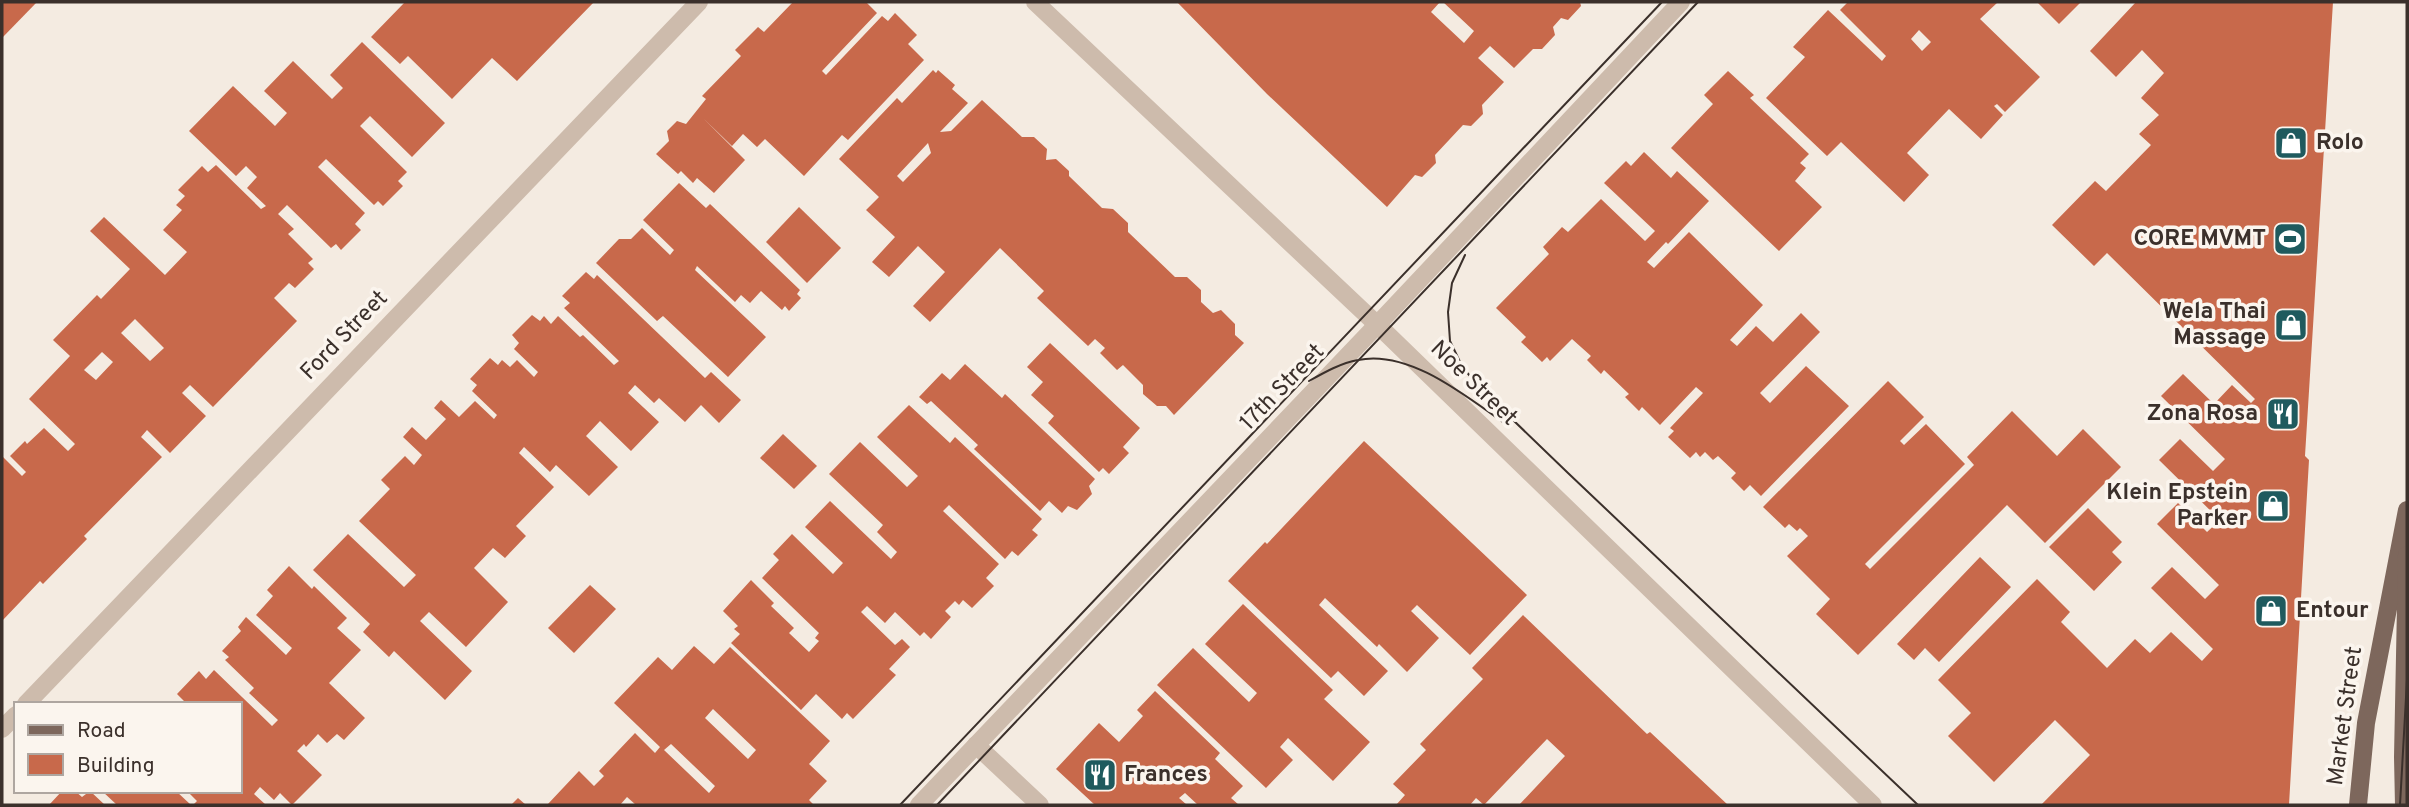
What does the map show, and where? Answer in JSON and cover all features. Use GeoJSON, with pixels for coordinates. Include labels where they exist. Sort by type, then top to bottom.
{"type":"FeatureCollection","features":[{"type":"Feature","properties":{"kind":"main road","name":"Market Street"},"geometry":{"type":"LineString","coordinates":[[2358,805],[2366,723],[2407,510]]}},
{"type":"Feature","properties":{"kind":"main road"},"geometry":{"type":"LineString","coordinates":[[2404,805],[2407,555]]}},
{"type":"Feature","properties":{"kind":"street","name":"Ford Street"},"geometry":{"type":"LineString","coordinates":[[28,702],[699,2]]}},
{"type":"Feature","properties":{"kind":"street","name":"Noe Street"},"geometry":{"type":"LineString","coordinates":[[1035,2],[1377,325],[1874,805]]}},
{"type":"Feature","properties":{"kind":"street","name":"17th Street"},"geometry":{"type":"LineString","coordinates":[[919,805],[1681,2]]}},
{"type":"Feature","properties":{"kind":"street"},"geometry":{"type":"LineString","coordinates":[[976,745],[1040,805]]}},
{"type":"Feature","properties":{"kind":"building"},"geometry":{"type":"Polygon","coordinates":[[[2,2],[37,2],[2,38],[2,2]]]}},
{"type":"Feature","properties":{"kind":"building"},"geometry":{"type":"Polygon","coordinates":[[[405,2],[594,2],[517,81],[492,58],[452,99],[408,56],[400,64],[371,37],[405,2]]]}},
{"type":"Feature","properties":{"kind":"building"},"geometry":{"type":"Polygon","coordinates":[[[793,2],[866,2],[877,13],[822,71],[826,75],[882,16],[888,21],[895,13],[917,35],[908,44],[924,60],[848,140],[842,135],[804,176],[765,139],[757,147],[743,134],[732,146],[704,119],[745,160],[714,193],[697,178],[693,183],[681,171],[678,174],[656,154],[669,141],[667,131],[677,121],[686,124],[706,99],[702,96],[741,56],[735,50],[758,27],[764,32],[793,2]]]}},
{"type":"Feature","properties":{"kind":"building"},"geometry":{"type":"Polygon","coordinates":[[[1177,2],[1440,2],[1431,12],[1464,43],[1474,31],[1443,2],[1580,2],[1581,6],[1568,20],[1561,18],[1553,27],[1555,35],[1542,49],[1533,49],[1514,68],[1490,46],[1478,58],[1504,82],[1482,105],[1483,114],[1471,126],[1463,125],[1435,155],[1436,163],[1422,177],[1415,175],[1387,207],[1267,94],[1177,2]]]}},
{"type":"Feature","properties":{"kind":"building"},"geometry":{"type":"Polygon","coordinates":[[[1848,2],[1998,2],[1980,19],[2040,77],[2005,112],[1997,104],[1994,106],[2003,115],[1981,139],[1949,109],[1907,153],[1929,175],[1904,202],[1841,142],[1827,156],[1766,98],[1805,57],[1793,47],[1828,10],[1882,61],[1886,56],[1840,10],[1848,2]],[[1919,30],[1911,39],[1922,51],[1931,42],[1919,30]]]}},
{"type":"Feature","properties":{"kind":"building"},"geometry":{"type":"Polygon","coordinates":[[[2037,2],[2081,2],[2059,24],[2037,2]]]}},
{"type":"Feature","properties":{"kind":"building"},"geometry":{"type":"Polygon","coordinates":[[[2136,2],[2333,2],[2305,456],[2309,460],[2289,805],[2041,805],[2090,755],[2055,720],[1994,782],[1948,736],[1971,713],[1938,680],[2037,579],[2070,612],[2061,622],[2107,668],[2135,639],[2150,653],[2171,632],[2202,661],[2213,649],[2151,588],[2172,567],[2205,599],[2219,585],[2157,524],[2178,503],[2207,532],[2220,520],[2159,460],[2180,439],[2213,471],[2225,459],[2161,396],[2183,374],[2214,404],[2232,385],[2251,403],[2255,399],[2107,253],[2094,266],[2052,225],[2095,181],[2106,191],[2151,145],[2139,134],[2159,115],[2141,98],[2164,73],[2142,50],[2116,77],[2090,51],[2136,2]]]}},
{"type":"Feature","properties":{"kind":"building"},"geometry":{"type":"Polygon","coordinates":[[[362,42],[445,123],[412,157],[370,116],[360,126],[407,172],[398,181],[403,186],[383,206],[378,201],[374,205],[326,159],[318,167],[365,213],[355,224],[361,230],[341,250],[336,244],[331,248],[287,205],[278,214],[294,229],[288,234],[313,259],[308,263],[314,269],[295,288],[289,283],[274,298],[297,321],[213,407],[190,385],[182,393],[206,416],[170,453],[147,430],[141,437],[162,457],[84,536],[87,539],[43,584],[40,581],[2,621],[2,456],[22,476],[26,472],[10,456],[44,428],[68,451],[75,444],[29,399],[70,356],[53,340],[97,295],[101,299],[130,269],[90,231],[104,217],[165,275],[187,252],[163,230],[182,210],[176,205],[185,196],[178,190],[202,166],[208,172],[216,165],[261,209],[266,206],[247,188],[257,177],[246,166],[236,176],[189,131],[233,86],[275,126],[287,113],[264,91],[293,61],[332,99],[343,88],[330,75],[362,42]],[[135,319],[121,333],[150,361],[164,348],[135,319]],[[102,352],[84,370],[96,380],[113,362],[102,352]]]}},
{"type":"Feature","properties":{"kind":"building"},"geometry":{"type":"Polygon","coordinates":[[[933,70],[936,73],[938,70],[955,85],[952,89],[968,103],[940,132],[951,131],[982,100],[1022,137],[1034,137],[1047,149],[1046,160],[1056,159],[1069,171],[1069,176],[1102,208],[1113,209],[1128,223],[1128,232],[1175,277],[1187,277],[1201,290],[1201,302],[1213,313],[1221,310],[1235,324],[1235,335],[1244,343],[1174,415],[1166,406],[1157,406],[1143,394],[1143,385],[1123,365],[1117,370],[1100,353],[1105,348],[1095,339],[1088,346],[1037,298],[1044,291],[1000,248],[930,322],[913,306],[945,272],[918,246],[889,277],[872,262],[895,237],[866,210],[879,197],[839,159],[897,98],[902,103],[933,70]],[[928,143],[897,176],[903,182],[931,153],[928,143]]]}},
{"type":"Feature","properties":{"kind":"building"},"geometry":{"type":"Polygon","coordinates":[[[1728,71],[1754,95],[1750,98],[1809,154],[1800,163],[1806,168],[1795,181],[1822,207],[1779,251],[1671,148],[1713,104],[1704,95],[1728,71]]]}},
{"type":"Feature","properties":{"kind":"building"},"geometry":{"type":"Polygon","coordinates":[[[1644,152],[1671,178],[1677,171],[1709,201],[1647,262],[1654,268],[1689,232],[1763,305],[1730,340],[1737,346],[1756,326],[1773,342],[1801,313],[1820,332],[1760,393],[1770,403],[1806,366],[1849,406],[1761,496],[1750,485],[1744,491],[1731,478],[1736,473],[1718,456],[1713,460],[1705,452],[1700,457],[1696,452],[1690,458],[1668,437],[1674,431],[1670,428],[1703,393],[1696,387],[1660,425],[1642,407],[1639,411],[1625,397],[1629,394],[1604,370],[1601,374],[1587,360],[1591,356],[1572,339],[1550,361],[1547,357],[1542,362],[1521,342],[1526,337],[1496,308],[1549,254],[1543,247],[1562,227],[1568,232],[1601,199],[1645,241],[1655,231],[1604,183],[1626,161],[1631,166],[1644,152]]]}},
{"type":"Feature","properties":{"kind":"building"},"geometry":{"type":"Polygon","coordinates":[[[679,183],[706,208],[710,204],[800,290],[797,294],[801,298],[789,311],[785,306],[782,310],[761,291],[750,303],[741,295],[735,302],[697,266],[695,270],[766,337],[728,377],[663,316],[657,321],[596,263],[619,239],[631,239],[642,228],[670,255],[674,250],[643,220],[679,183]]]}},
{"type":"Feature","properties":{"kind":"building"},"geometry":{"type":"Polygon","coordinates":[[[799,207],[841,248],[807,283],[766,242],[799,207]]]}},
{"type":"Feature","properties":{"kind":"building"},"geometry":{"type":"Polygon","coordinates":[[[586,272],[594,279],[597,275],[705,378],[711,372],[741,400],[719,423],[701,405],[685,422],[659,398],[654,403],[635,385],[628,393],[659,422],[631,451],[600,421],[586,436],[618,467],[589,496],[556,465],[550,472],[524,447],[519,453],[554,487],[516,526],[526,536],[505,558],[493,548],[474,568],[508,602],[466,647],[429,612],[420,621],[472,671],[445,700],[394,651],[389,657],[363,632],[370,624],[313,570],[348,534],[404,587],[416,575],[359,521],[390,489],[381,480],[405,456],[414,465],[422,455],[403,437],[412,427],[426,440],[446,419],[434,408],[441,400],[459,417],[475,401],[494,419],[497,415],[472,391],[477,385],[470,379],[490,358],[498,365],[502,360],[510,367],[517,360],[534,377],[538,372],[514,349],[519,343],[512,335],[532,315],[540,321],[544,316],[551,324],[558,316],[580,337],[583,335],[614,365],[619,361],[564,308],[570,303],[562,296],[586,272]]]}},
{"type":"Feature","properties":{"kind":"building"},"geometry":{"type":"Polygon","coordinates":[[[1050,343],[1140,428],[1123,447],[1129,453],[1109,474],[1103,468],[1099,472],[1048,423],[1054,416],[1031,395],[1043,382],[1027,367],[1050,343]]]}},
{"type":"Feature","properties":{"kind":"building"},"geometry":{"type":"Polygon","coordinates":[[[965,364],[1002,398],[1005,394],[1095,479],[1089,486],[1092,494],[1077,510],[1068,506],[1062,513],[1049,501],[1040,511],[974,449],[978,445],[931,401],[927,404],[919,397],[942,373],[950,380],[965,364]]]}},
{"type":"Feature","properties":{"kind":"building"},"geometry":{"type":"Polygon","coordinates":[[[1888,381],[1924,417],[1900,441],[1904,445],[1926,424],[1965,464],[1865,564],[1870,569],[1974,465],[1967,457],[2012,411],[2057,456],[2083,429],[2121,467],[2045,543],[2007,505],[1858,655],[1816,614],[1830,599],[1787,556],[1808,536],[1800,528],[1797,531],[1789,524],[1785,528],[1763,507],[1888,381]]]}},
{"type":"Feature","properties":{"kind":"building"},"geometry":{"type":"Polygon","coordinates":[[[909,405],[950,443],[955,437],[1042,519],[1032,530],[1038,535],[1018,556],[1012,551],[1005,559],[949,505],[943,511],[999,564],[986,578],[994,586],[972,608],[963,600],[959,605],[955,601],[945,611],[951,617],[931,639],[924,632],[920,636],[895,612],[885,623],[867,606],[861,612],[895,645],[902,639],[910,647],[889,669],[896,675],[853,719],[847,713],[842,719],[816,694],[801,710],[731,643],[740,634],[734,629],[738,626],[723,611],[751,580],[774,603],[771,606],[794,628],[789,633],[809,652],[819,641],[815,638],[819,633],[762,578],[779,560],[773,554],[792,534],[833,574],[843,563],[805,527],[830,501],[891,559],[897,552],[877,532],[883,525],[829,474],[860,442],[907,487],[918,476],[877,437],[909,405]]]}},
{"type":"Feature","properties":{"kind":"building"},"geometry":{"type":"Polygon","coordinates":[[[783,434],[817,466],[794,489],[760,458],[783,434]]]}},
{"type":"Feature","properties":{"kind":"building"},"geometry":{"type":"Polygon","coordinates":[[[1364,441],[1527,595],[1470,655],[1417,605],[1411,611],[1439,638],[1407,672],[1325,598],[1319,605],[1388,671],[1364,696],[1338,671],[1331,678],[1228,581],[1265,542],[1267,544],[1364,441]]]}},
{"type":"Feature","properties":{"kind":"building"},"geometry":{"type":"Polygon","coordinates":[[[2088,508],[2122,542],[2112,552],[2122,562],[2094,591],[2049,547],[2088,508]]]}},
{"type":"Feature","properties":{"kind":"building"},"geometry":{"type":"Polygon","coordinates":[[[1980,557],[2011,587],[1939,662],[1925,648],[1914,660],[1897,644],[1980,557]]]}},
{"type":"Feature","properties":{"kind":"building"},"geometry":{"type":"Polygon","coordinates":[[[289,566],[347,618],[337,628],[361,650],[329,683],[365,718],[344,740],[337,734],[327,743],[318,734],[306,747],[304,744],[297,751],[322,775],[292,805],[280,793],[274,800],[260,787],[254,794],[266,805],[193,805],[197,801],[189,793],[242,793],[242,702],[185,702],[177,694],[199,671],[206,679],[214,670],[272,726],[278,720],[249,693],[254,688],[225,660],[229,657],[222,651],[241,631],[238,627],[246,617],[286,655],[292,648],[256,615],[273,596],[267,590],[289,566]]]}},
{"type":"Feature","properties":{"kind":"building"},"geometry":{"type":"Polygon","coordinates":[[[590,585],[616,609],[574,653],[548,628],[590,585]]]}},
{"type":"Feature","properties":{"kind":"building"},"geometry":{"type":"Polygon","coordinates":[[[1243,604],[1333,690],[1324,699],[1370,742],[1333,781],[1288,738],[1280,747],[1293,760],[1266,788],[1157,685],[1193,648],[1249,702],[1257,693],[1205,644],[1243,604]]]}},
{"type":"Feature","properties":{"kind":"building"},"geometry":{"type":"Polygon","coordinates":[[[1523,615],[1647,734],[1650,732],[1728,805],[1519,805],[1565,756],[1547,739],[1484,805],[1476,798],[1470,805],[1396,805],[1405,795],[1393,784],[1426,750],[1420,744],[1483,679],[1472,668],[1523,615]]]}},
{"type":"Feature","properties":{"kind":"building"},"geometry":{"type":"Polygon","coordinates":[[[694,646],[714,664],[730,647],[830,741],[809,764],[827,781],[809,800],[814,805],[636,805],[627,797],[620,805],[547,805],[579,771],[594,786],[604,776],[599,771],[635,733],[655,753],[660,747],[614,703],[658,657],[672,670],[694,646]],[[713,709],[705,718],[748,759],[756,750],[713,709]],[[671,744],[664,750],[709,793],[715,786],[671,744]]]}},
{"type":"Feature","properties":{"kind":"building"},"geometry":{"type":"Polygon","coordinates":[[[1155,691],[1220,753],[1215,759],[1243,786],[1231,798],[1239,805],[1198,805],[1185,793],[1179,798],[1187,805],[1095,805],[1056,769],[1099,723],[1119,742],[1143,716],[1137,710],[1155,691]]]}},
{"type":"Feature","properties":{"kind":"building"},"geometry":{"type":"Polygon","coordinates":[[[60,793],[77,793],[82,797],[92,793],[105,805],[49,805],[60,793]]]}},
{"type":"Feature","properties":{"kind":"building"},"geometry":{"type":"Polygon","coordinates":[[[104,793],[178,793],[191,805],[117,805],[104,793]]]}},
{"type":"Feature","properties":{"kind":"building"},"geometry":{"type":"Polygon","coordinates":[[[518,798],[526,805],[511,805],[518,798]]]}},
{"type":"Feature","properties":{"kind":"tram line"},"geometry":{"type":"LineString","coordinates":[[900,805],[1662,2]]}},
{"type":"Feature","properties":{"kind":"tram line"},"geometry":{"type":"LineString","coordinates":[[937,805],[1698,2]]}},
{"type":"Feature","properties":{"kind":"tram line"},"geometry":{"type":"LineString","coordinates":[[1465,255],[1452,283],[1448,312],[1450,341],[1463,368],[1484,392],[1568,473],[1918,805]]}},
{"type":"Feature","properties":{"kind":"tram line"},"geometry":{"type":"LineString","coordinates":[[1309,381],[1327,371],[1358,360],[1398,362],[1437,378],[1507,425]]}},
{"type":"Feature","properties":{"kind":"tram line"},"geometry":{"type":"LineString","coordinates":[[2400,805],[2407,680]]}},
{"type":"Feature","properties":{"kind":"place","name":"Rolo"},"geometry":{"type":"Point","coordinates":[2291,143]}},
{"type":"Feature","properties":{"kind":"place","name":"CORE MVMT"},"geometry":{"type":"Point","coordinates":[2290,239]}},
{"type":"Feature","properties":{"kind":"place","name":"Wela Thai Massage"},"geometry":{"type":"Point","coordinates":[2291,325]}},
{"type":"Feature","properties":{"kind":"place","name":"Zona Rosa"},"geometry":{"type":"Point","coordinates":[2283,414]}},
{"type":"Feature","properties":{"kind":"place","name":"Klein Epstein Parker"},"geometry":{"type":"Point","coordinates":[2273,506]}},
{"type":"Feature","properties":{"kind":"place","name":"Entour"},"geometry":{"type":"Point","coordinates":[2271,611]}},
{"type":"Feature","properties":{"kind":"place","name":"Frances"},"geometry":{"type":"Point","coordinates":[1100,775]}}]}
